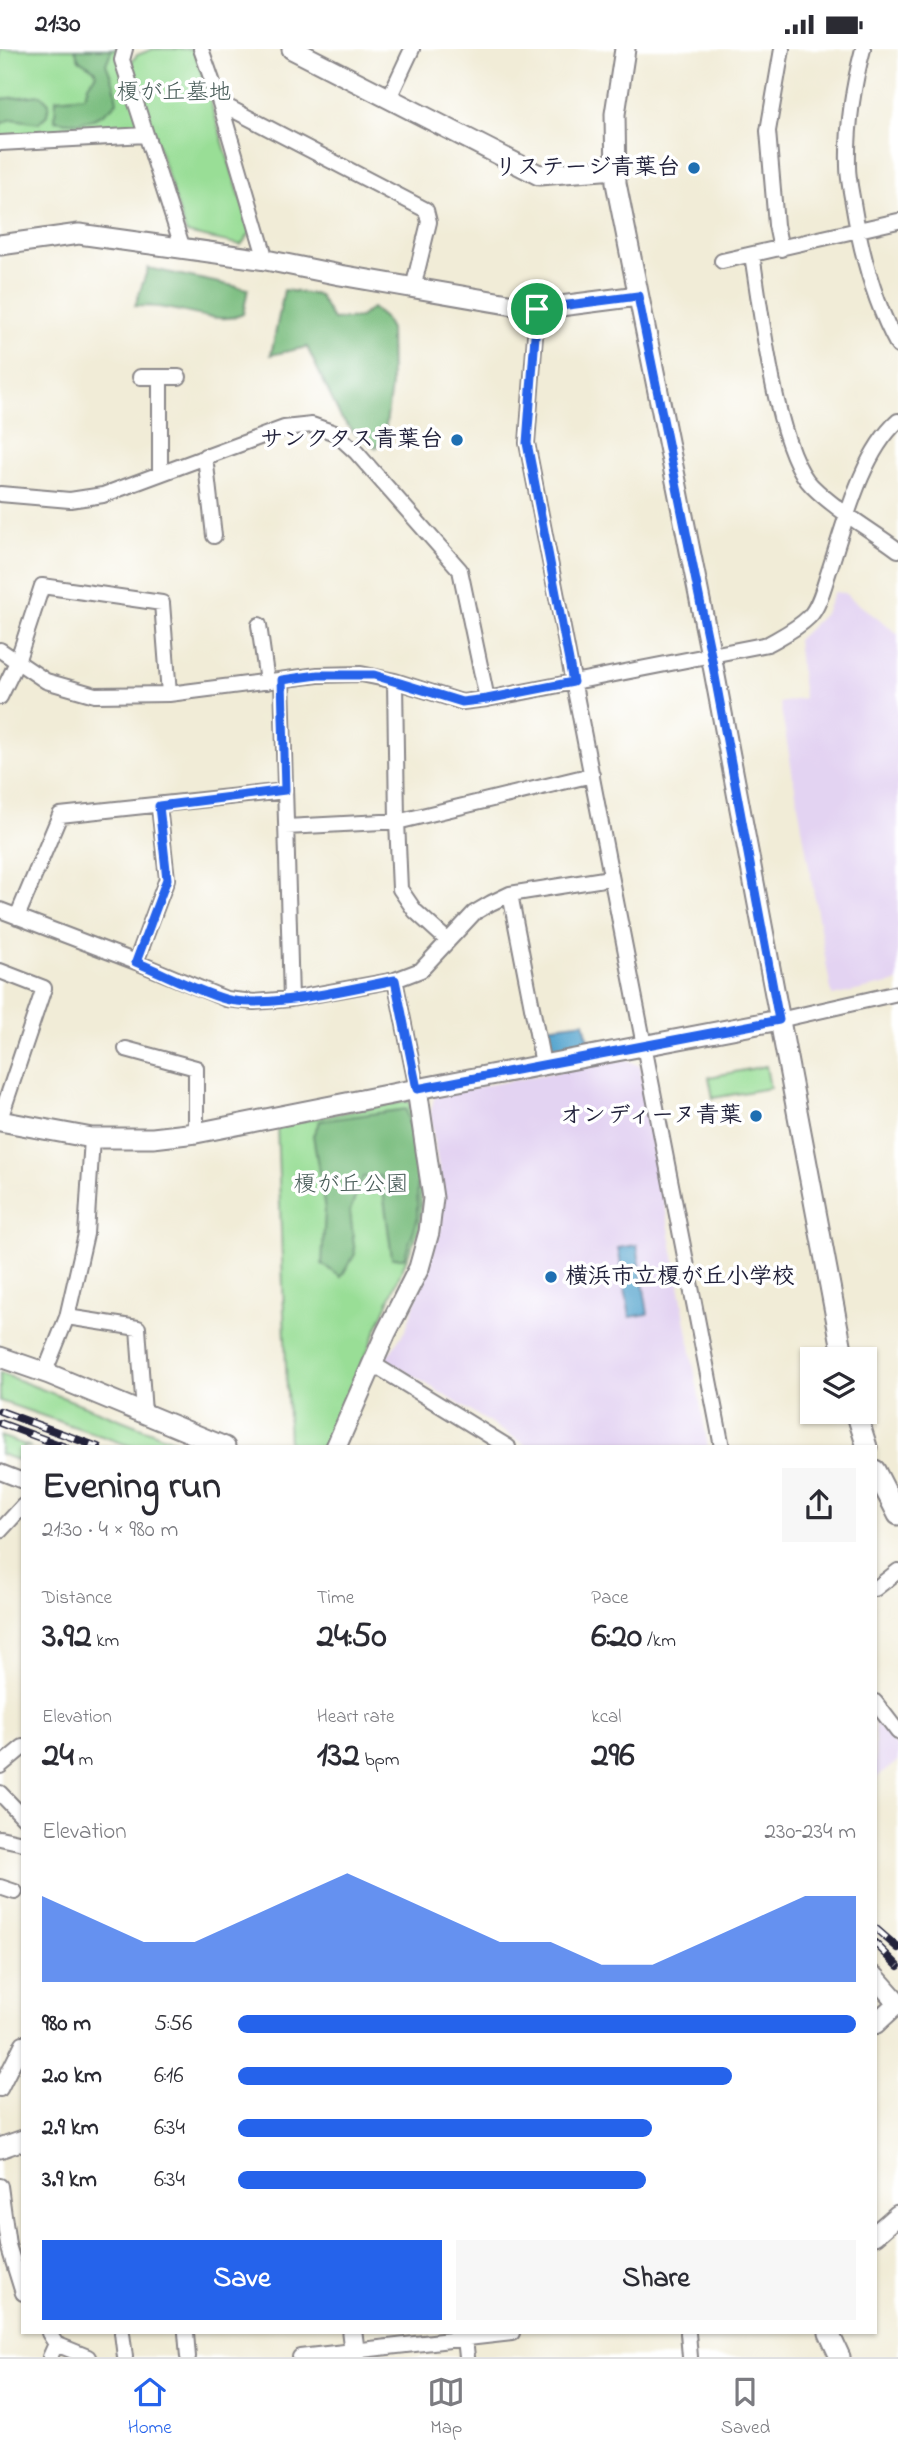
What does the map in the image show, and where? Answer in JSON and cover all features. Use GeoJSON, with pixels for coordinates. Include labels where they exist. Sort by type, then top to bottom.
{"type":"FeatureCollection","features":[{"type":"Feature","properties":{"kind":"street"},"geometry":{"type":"LineString","coordinates":[[125,49],[122,59],[183,249]]}},
{"type":"Feature","properties":{"kind":"street"},"geometry":{"type":"LineString","coordinates":[[201,49],[220,103],[266,260]]}},
{"type":"Feature","properties":{"kind":"street"},"geometry":{"type":"LineString","coordinates":[[292,49],[539,175],[615,169]]}},
{"type":"Feature","properties":{"kind":"street"},"geometry":{"type":"LineString","coordinates":[[389,98],[412,49]]}},
{"type":"Feature","properties":{"kind":"street"},"geometry":{"type":"LineString","coordinates":[[625,49],[615,114],[615,169],[711,655],[842,1347]]}},
{"type":"Feature","properties":{"kind":"street"},"geometry":{"type":"LineString","coordinates":[[781,249],[776,225],[768,131],[782,49]]}},
{"type":"Feature","properties":{"kind":"street"},"geometry":{"type":"LineString","coordinates":[[863,49],[853,89],[848,167],[858,231],[871,284],[898,346]]}},
{"type":"Feature","properties":{"kind":"street"},"geometry":{"type":"LineString","coordinates":[[220,103],[426,210],[429,222],[413,288]]}},
{"type":"Feature","properties":{"kind":"street"},"geometry":{"type":"LineString","coordinates":[[0,143],[146,135]]}},
{"type":"Feature","properties":{"kind":"street"},"geometry":{"type":"LineString","coordinates":[[722,261],[898,221]]}},
{"type":"Feature","properties":{"kind":"street"},"geometry":{"type":"LineString","coordinates":[[0,245],[79,234],[266,260],[537,309],[638,296]]}},
{"type":"Feature","properties":{"kind":"street"},"geometry":{"type":"LineString","coordinates":[[752,255],[778,397],[797,467],[811,486],[898,550]]}},
{"type":"Feature","properties":{"kind":"street"},"geometry":{"type":"LineString","coordinates":[[537,309],[527,443],[722,1445]]}},
{"type":"Feature","properties":{"kind":"street"},"geometry":{"type":"LineString","coordinates":[[140,377],[179,377]]}},
{"type":"Feature","properties":{"kind":"street"},"geometry":{"type":"LineString","coordinates":[[160,377],[160,473]]}},
{"type":"Feature","properties":{"kind":"street"},"geometry":{"type":"LineString","coordinates":[[0,650],[46,681],[95,695],[169,694],[318,675],[362,674],[395,681],[462,702],[768,644],[790,632],[811,615],[874,450],[884,434],[898,421]]}},
{"type":"Feature","properties":{"kind":"street"},"geometry":{"type":"LineString","coordinates":[[0,493],[70,500],[103,495],[284,428],[312,425],[335,433],[356,452],[460,570],[487,699]]}},
{"type":"Feature","properties":{"kind":"street"},"geometry":{"type":"LineString","coordinates":[[205,456],[214,536]]}},
{"type":"Feature","properties":{"kind":"street"},"geometry":{"type":"LineString","coordinates":[[0,697],[17,662],[42,586],[162,603],[169,694]]}},
{"type":"Feature","properties":{"kind":"street"},"geometry":{"type":"LineString","coordinates":[[259,625],[267,682]]}},
{"type":"Feature","properties":{"kind":"street"},"geometry":{"type":"LineString","coordinates":[[282,680],[290,999]]}},
{"type":"Feature","properties":{"kind":"street"},"geometry":{"type":"LineString","coordinates":[[395,681],[400,889],[415,911],[448,941]]}},
{"type":"Feature","properties":{"kind":"street"},"geometry":{"type":"LineString","coordinates":[[286,827],[397,821],[592,775]]}},
{"type":"Feature","properties":{"kind":"street"},"geometry":{"type":"LineString","coordinates":[[17,917],[60,815],[285,790]]}},
{"type":"Feature","properties":{"kind":"street"},"geometry":{"type":"LineString","coordinates":[[136,962],[167,879],[159,806]]}},
{"type":"Feature","properties":{"kind":"street"},"geometry":{"type":"LineString","coordinates":[[0,910],[226,999],[254,1002],[290,999],[395,980],[421,970],[474,913],[510,894],[610,878]]}},
{"type":"Feature","properties":{"kind":"street"},"geometry":{"type":"LineString","coordinates":[[510,894],[543,1064]]}},
{"type":"Feature","properties":{"kind":"street"},"geometry":{"type":"LineString","coordinates":[[0,971],[44,988],[0,1120],[92,1138],[153,1138],[196,1133],[779,1020],[898,993]]}},
{"type":"Feature","properties":{"kind":"street"},"geometry":{"type":"LineString","coordinates":[[337,1445],[419,1268],[429,1232],[433,1198],[417,1089],[395,980]]}},
{"type":"Feature","properties":{"kind":"street"},"geometry":{"type":"LineString","coordinates":[[126,1049],[196,1068],[196,1133]]}},
{"type":"Feature","properties":{"kind":"street"},"geometry":{"type":"LineString","coordinates":[[44,1374],[67,1317],[86,1234],[92,1138]]}},
{"type":"Feature","properties":{"kind":"street"},"geometry":{"type":"LineString","coordinates":[[67,1317],[138,1328],[144,1413]]}},
{"type":"Feature","properties":{"kind":"street"},"geometry":{"type":"LineString","coordinates":[[0,1357],[49,1374],[220,1445]]}},
{"type":"Feature","properties":{"kind":"street"},"geometry":{"type":"LineString","coordinates":[[373,1364],[505,1445]]}},
{"type":"Feature","properties":{"kind":"street"},"geometry":{"type":"LineString","coordinates":[[860,1424],[866,1445]]}},
{"type":"Feature","properties":{"kind":"street"},"geometry":{"type":"LineString","coordinates":[[0,1472],[21,1480]]}},
{"type":"Feature","properties":{"kind":"street"},"geometry":{"type":"LineString","coordinates":[[877,1474],[898,1515]]}},
{"type":"Feature","properties":{"kind":"street"},"geometry":{"type":"LineString","coordinates":[[0,1531],[21,1508]]}},
{"type":"Feature","properties":{"kind":"street"},"geometry":{"type":"LineString","coordinates":[[877,1587],[898,1571]]}},
{"type":"Feature","properties":{"kind":"street"},"geometry":{"type":"LineString","coordinates":[[877,1705],[898,1732]]}},
{"type":"Feature","properties":{"kind":"street"},"geometry":{"type":"LineString","coordinates":[[0,1766],[21,1749]]}},
{"type":"Feature","properties":{"kind":"street"},"geometry":{"type":"LineString","coordinates":[[0,1793],[21,1815]]}},
{"type":"Feature","properties":{"kind":"street"},"geometry":{"type":"LineString","coordinates":[[0,1838],[21,1843]]}},
{"type":"Feature","properties":{"kind":"street"},"geometry":{"type":"LineString","coordinates":[[0,1887],[15,1892]]}},
{"type":"Feature","properties":{"kind":"street"},"geometry":{"type":"LineString","coordinates":[[877,1979],[898,2003],[877,2022]]}},
{"type":"Feature","properties":{"kind":"street"},"geometry":{"type":"LineString","coordinates":[[0,2089],[21,2047]]}},
{"type":"Feature","properties":{"kind":"street"},"geometry":{"type":"LineString","coordinates":[[0,2148],[21,2141]]}},
{"type":"Feature","properties":{"kind":"street"},"geometry":{"type":"LineString","coordinates":[[0,2186],[21,2281]]}},
{"type":"Feature","properties":{"kind":"street"},"geometry":{"type":"LineString","coordinates":[[877,2233],[898,2215]]}},
{"type":"Feature","properties":{"kind":"street"},"geometry":{"type":"LineString","coordinates":[[122,2334],[125,2357]]}},
{"type":"Feature","properties":{"kind":"street"},"geometry":{"type":"LineString","coordinates":[[186,2334],[188,2357]]}},
{"type":"Feature","properties":{"kind":"street"},"geometry":{"type":"LineString","coordinates":[[300,2357],[354,2347],[504,2334]]}},
{"type":"Feature","properties":{"kind":"street"},"geometry":{"type":"LineString","coordinates":[[688,2334],[691,2357]]}},
{"type":"Feature","properties":{"kind":"street"},"geometry":{"type":"LineString","coordinates":[[828,2334],[840,2357]]}},
{"type":"Feature","properties":{"kind":"street"},"geometry":{"type":"LineString","coordinates":[[465,2339],[467,2357]]}},
{"type":"Feature","properties":{"kind":"street"},"geometry":{"type":"LineString","coordinates":[[51,2345],[88,2357]]}},
{"type":"Feature","properties":{"kind":"shaded area"},"geometry":{"type":"Polygon","coordinates":[[[834,592],[844,593],[898,634],[898,982],[832,996],[780,703],[804,698],[797,640],[825,613],[834,592]]]}},
{"type":"Feature","properties":{"kind":"shaded area","name":"横浜市立榎が丘小学校"},"geometry":{"type":"Polygon","coordinates":[[[626,1059],[640,1066],[708,1445],[526,1445],[386,1359],[406,1329],[441,1226],[442,1188],[430,1115],[435,1095],[626,1059]]]}},
{"type":"Feature","properties":{"kind":"shaded area"},"geometry":{"type":"Polygon","coordinates":[[[877,1721],[898,1748],[898,1761],[877,1777],[877,1721]]]}},
{"type":"Feature","properties":{"kind":"green space"},"geometry":{"type":"Polygon","coordinates":[[[0,49],[125,49],[146,135],[0,143],[0,49]]]}},
{"type":"Feature","properties":{"kind":"green space"},"geometry":{"type":"Polygon","coordinates":[[[75,49],[112,49],[106,64],[114,84],[117,102],[96,118],[81,122],[55,120],[56,99],[85,96],[88,85],[96,74],[95,70],[79,60],[75,49]]]}},
{"type":"Feature","properties":{"kind":"green space","name":"榎が丘墓地"},"geometry":{"type":"Polygon","coordinates":[[[153,49],[194,49],[251,232],[241,245],[186,233],[131,62],[137,55],[153,49]]]}},
{"type":"Feature","properties":{"kind":"green space"},"geometry":{"type":"Polygon","coordinates":[[[41,95],[49,103],[47,115],[39,123],[12,119],[0,124],[0,99],[41,95]]]}},
{"type":"Feature","properties":{"kind":"green space"},"geometry":{"type":"Polygon","coordinates":[[[148,268],[248,289],[243,314],[215,318],[160,307],[135,306],[148,268]]]}},
{"type":"Feature","properties":{"kind":"green space"},"geometry":{"type":"Polygon","coordinates":[[[284,290],[319,295],[333,320],[359,318],[372,308],[384,318],[390,329],[391,386],[385,433],[376,448],[356,434],[341,418],[307,347],[271,355],[284,290]]]}},
{"type":"Feature","properties":{"kind":"green space"},"geometry":{"type":"Polygon","coordinates":[[[766,1066],[770,1088],[713,1098],[709,1077],[766,1066]]]}},
{"type":"Feature","properties":{"kind":"green space","name":"榎が丘公園"},"geometry":{"type":"Polygon","coordinates":[[[409,1101],[422,1163],[420,1227],[328,1445],[289,1445],[277,1125],[409,1101]]]}},
{"type":"Feature","properties":{"kind":"green space"},"geometry":{"type":"Polygon","coordinates":[[[406,1109],[418,1162],[417,1221],[404,1258],[392,1258],[381,1176],[363,1177],[350,1211],[355,1254],[341,1277],[322,1264],[325,1210],[313,1135],[320,1121],[406,1109]]]}},
{"type":"Feature","properties":{"kind":"green space"},"geometry":{"type":"Polygon","coordinates":[[[0,1373],[186,1445],[127,1445],[0,1401],[0,1373]]]}},
{"type":"Feature","properties":{"kind":"green space"},"geometry":{"type":"Polygon","coordinates":[[[0,1436],[25,1445],[21,1445],[21,1461],[0,1454],[0,1436]]]}},
{"type":"Feature","properties":{"kind":"water"},"geometry":{"type":"Polygon","coordinates":[[[584,1022],[589,1045],[556,1051],[548,1047],[545,1027],[584,1022]]]}},
{"type":"Feature","properties":{"kind":"water"},"geometry":{"type":"Polygon","coordinates":[[[637,1245],[648,1314],[630,1317],[618,1248],[637,1245]]]}},
{"type":"Feature","properties":{"kind":"railway"},"geometry":{"type":"LineString","coordinates":[[0,1411],[93,1445]]}},
{"type":"Feature","properties":{"kind":"railway"},"geometry":{"type":"LineString","coordinates":[[0,1423],[60,1445]]}},
{"type":"Feature","properties":{"kind":"railway"},"geometry":{"type":"LineString","coordinates":[[877,1930],[898,1948]]}},
{"type":"Feature","properties":{"kind":"railway"},"geometry":{"type":"LineString","coordinates":[[877,1945],[898,1966]]}},
{"type":"Feature","properties":{"kind":"place","name":"リステージ青葉台"},"geometry":{"type":"Point","coordinates":[694,168]}},
{"type":"Feature","properties":{"kind":"place","name":"サンクタス青葉台"},"geometry":{"type":"Point","coordinates":[457,440]}},
{"type":"Feature","properties":{"kind":"place","name":"オンディーヌ青葉"},"geometry":{"type":"Point","coordinates":[756,1116]}},
{"type":"Feature","properties":{"kind":"place","name":"横浜市立榎が丘小学校"},"geometry":{"type":"Point","coordinates":[551,1277]}},
{"type":"Feature","properties":{"kind":"route"},"geometry":{"type":"LineString","coordinates":[[638,296],[711,655],[779,1020],[417,1089],[395,980],[290,999],[254,1002],[226,999],[136,962],[167,879],[159,806],[285,790],[282,680],[318,675],[374,675],[462,702],[573,682],[527,443],[537,309],[638,296]]}}]}
